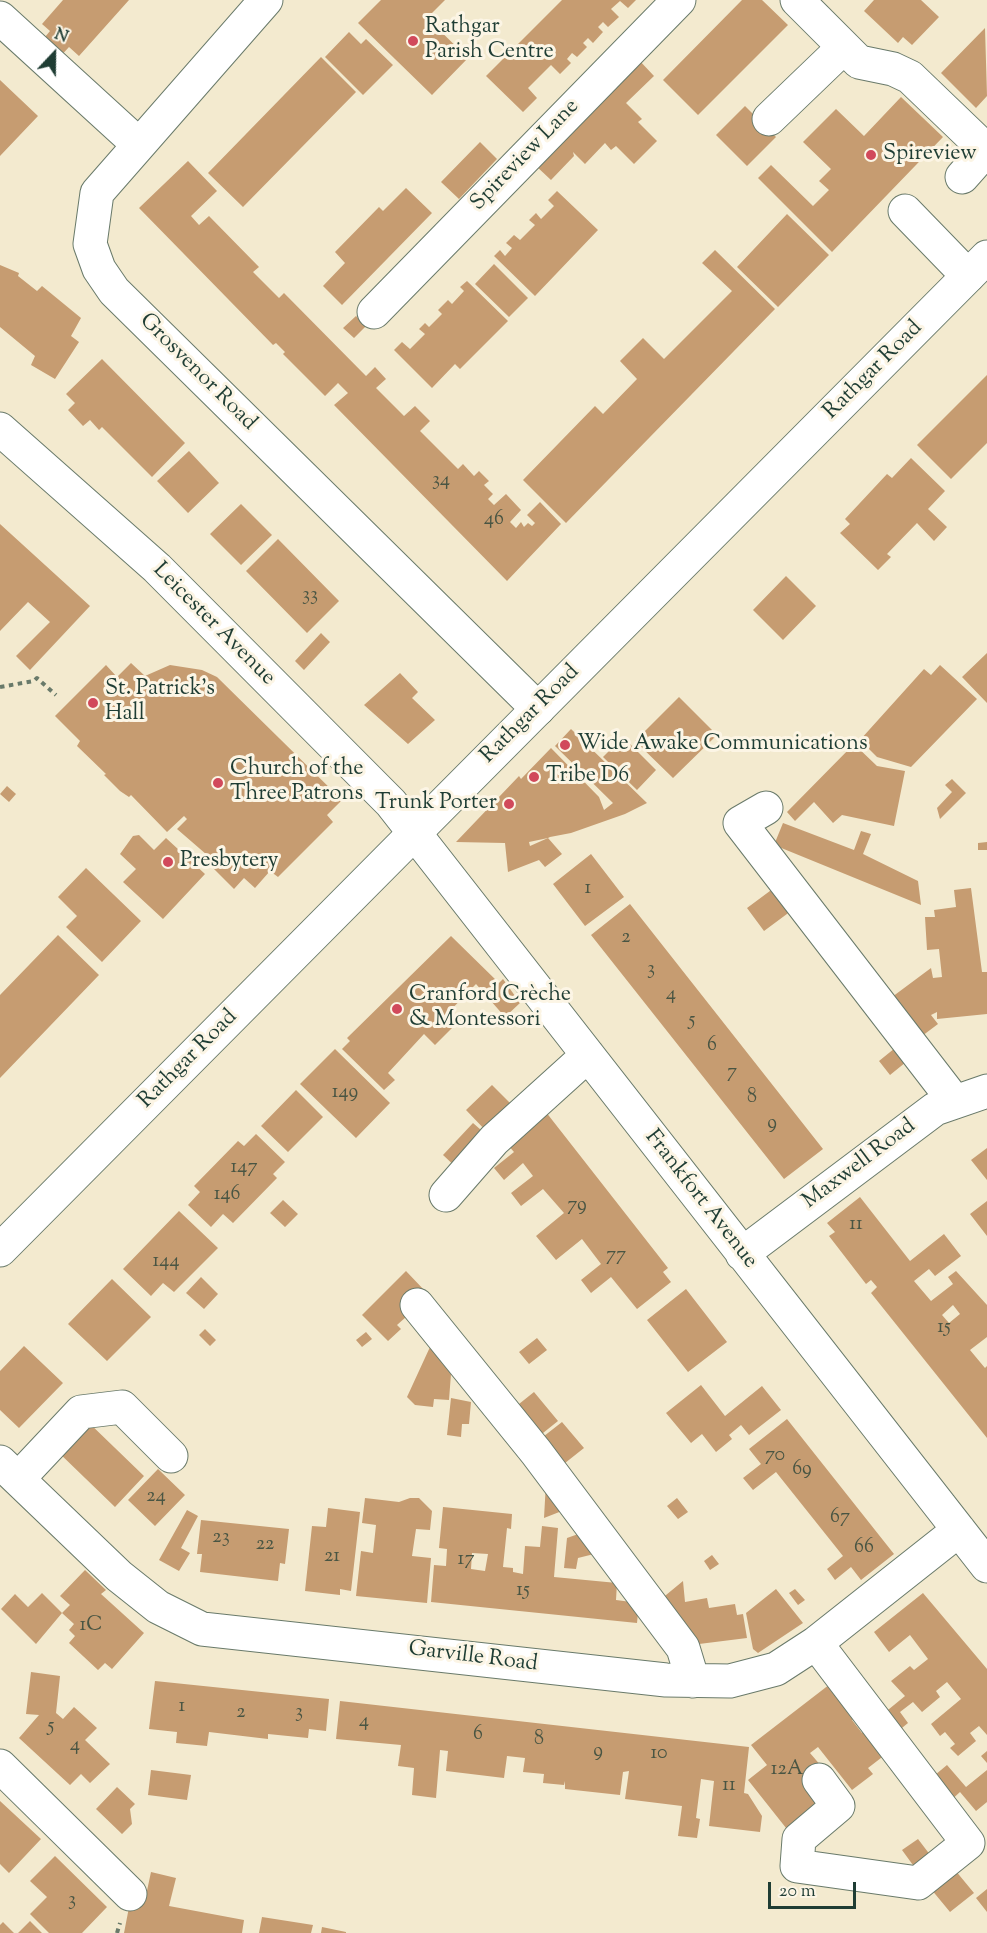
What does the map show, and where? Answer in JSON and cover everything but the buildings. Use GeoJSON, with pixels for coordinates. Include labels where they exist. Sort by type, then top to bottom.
{"type":"FeatureCollection","features":[{"type":"Feature","properties":{"kind":"street","name":"Grosvenor Road"},"geometry":{"type":"LineString","coordinates":[[266,0],[97,193],[90,244],[99,269],[114,291],[538,709]]}},
{"type":"Feature","properties":{"kind":"street","name":"Spireview Lane"},"geometry":{"type":"LineString","coordinates":[[374,312],[679,0]]}},
{"type":"Feature","properties":{"kind":"street"},"geometry":{"type":"LineString","coordinates":[[797,0],[859,62],[893,69],[910,77],[986,150],[962,177]]}},
{"type":"Feature","properties":{"kind":"street"},"geometry":{"type":"LineString","coordinates":[[0,18],[138,144]]}},
{"type":"Feature","properties":{"kind":"street"},"geometry":{"type":"LineString","coordinates":[[769,119],[844,47]]}},
{"type":"Feature","properties":{"kind":"street"},"geometry":{"type":"LineString","coordinates":[[905,212],[978,267]]}},
{"type":"Feature","properties":{"kind":"street","name":"Rathgar Road"},"geometry":{"type":"LineString","coordinates":[[0,1250],[978,267]]}},
{"type":"Feature","properties":{"kind":"street","name":"Leicester Avenue"},"geometry":{"type":"LineString","coordinates":[[0,429],[157,568],[391,803],[415,832]]}},
{"type":"Feature","properties":{"kind":"street"},"geometry":{"type":"LineString","coordinates":[[766,808],[740,823],[977,1098]]}},
{"type":"Feature","properties":{"kind":"street","name":"Frankfort Avenue"},"geometry":{"type":"LineString","coordinates":[[415,832],[987,1566]]}},
{"type":"Feature","properties":{"kind":"street"},"geometry":{"type":"LineString","coordinates":[[769,859],[823,901]]}},
{"type":"Feature","properties":{"kind":"street"},"geometry":{"type":"LineString","coordinates":[[446,1195],[494,1140],[588,1055]]}},
{"type":"Feature","properties":{"kind":"street","name":"Maxwell Road"},"geometry":{"type":"LineString","coordinates":[[742,1254],[935,1109],[977,1098]]}},
{"type":"Feature","properties":{"kind":"street"},"geometry":{"type":"LineString","coordinates":[[417,1305],[536,1452],[670,1630],[683,1648],[693,1681]]}},
{"type":"Feature","properties":{"kind":"street"},"geometry":{"type":"LineString","coordinates":[[9,1471],[81,1412],[122,1407],[171,1455]]}},
{"type":"Feature","properties":{"kind":"street","name":"Garville Road"},"geometry":{"type":"LineString","coordinates":[[9,1471],[119,1576],[158,1607],[202,1629],[693,1681],[730,1681],[777,1669],[816,1643],[959,1530]]}},
{"type":"Feature","properties":{"kind":"street"},"geometry":{"type":"LineString","coordinates":[[816,1643],[968,1843],[918,1883],[797,1866],[799,1839],[838,1806],[819,1780]]}},
{"type":"Feature","properties":{"kind":"street"},"geometry":{"type":"LineString","coordinates":[[0,1766],[130,1894]]}},
{"type":"Feature","properties":{"kind":"path"},"geometry":{"type":"LineString","coordinates":[[0,687],[34,681],[37,678],[56,695]]}},
{"type":"Feature","properties":{"kind":"place","name":"Rathgar Parish Centre"},"geometry":{"type":"Point","coordinates":[413,41]}},
{"type":"Feature","properties":{"kind":"place","name":"Spireview"},"geometry":{"type":"Point","coordinates":[871,155]}},
{"type":"Feature","properties":{"kind":"place","name":"St. Patrick's Hall"},"geometry":{"type":"Point","coordinates":[93,703]}},
{"type":"Feature","properties":{"kind":"place","name":"Wide Awake Communications"},"geometry":{"type":"Point","coordinates":[565,745]}},
{"type":"Feature","properties":{"kind":"place","name":"Tribe D6"},"geometry":{"type":"Point","coordinates":[534,777]}},
{"type":"Feature","properties":{"kind":"place","name":"Church of the Three Patrons"},"geometry":{"type":"Point","coordinates":[218,783]}},
{"type":"Feature","properties":{"kind":"place","name":"Trunk Porter"},"geometry":{"type":"Point","coordinates":[509,804]}},
{"type":"Feature","properties":{"kind":"place","name":"Presbytery"},"geometry":{"type":"Point","coordinates":[168,862]}},
{"type":"Feature","properties":{"kind":"place","name":"Cranford Crèche & Montessori"},"geometry":{"type":"Point","coordinates":[397,1009]}}]}
